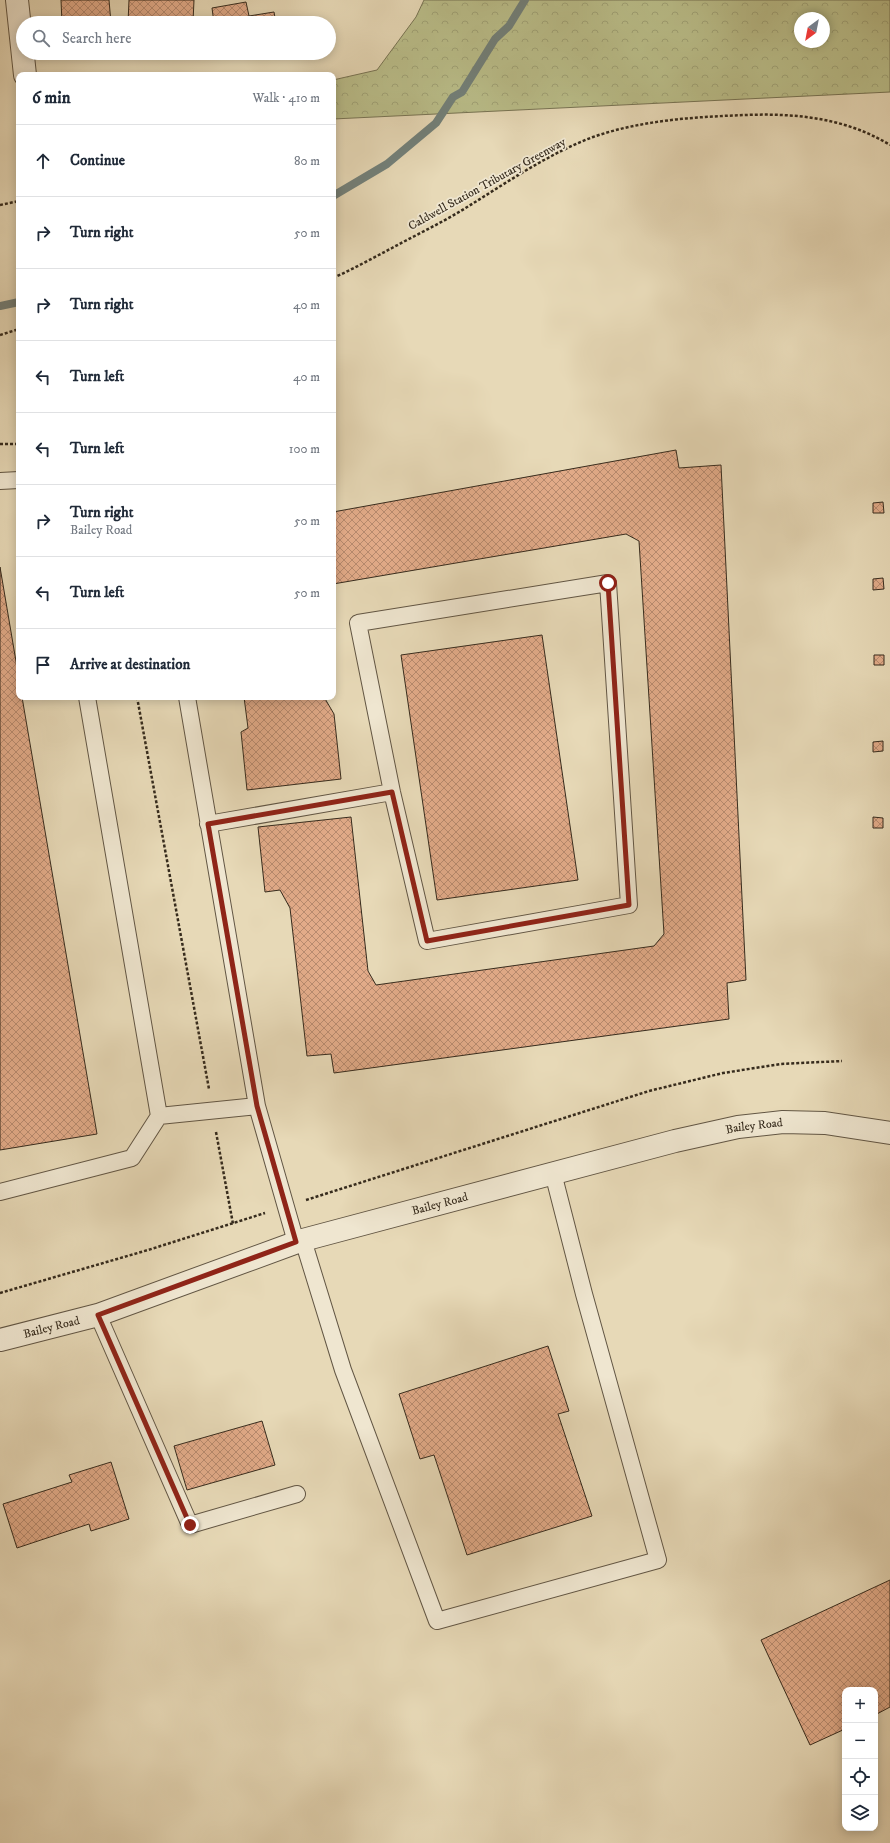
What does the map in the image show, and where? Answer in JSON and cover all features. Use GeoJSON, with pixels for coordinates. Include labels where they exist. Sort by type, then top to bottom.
{"type":"FeatureCollection","features":[{"type":"Feature","properties":{"kind":"street"},"geometry":{"type":"LineString","coordinates":[[16,0],[18,16]]}},
{"type":"Feature","properties":{"kind":"street"},"geometry":{"type":"LineString","coordinates":[[23,60],[25,72]]}},
{"type":"Feature","properties":{"kind":"street","name":"Bailey Road"},"geometry":{"type":"LineString","coordinates":[[0,1340],[98,1315],[300,1241],[675,1141],[738,1127],[783,1122],[825,1123],[890,1133]]}},
{"type":"Feature","properties":{"kind":"lane"},"geometry":{"type":"LineString","coordinates":[[0,481],[16,480]]}},
{"type":"Feature","properties":{"kind":"lane"},"geometry":{"type":"LineString","coordinates":[[608,583],[629,905],[427,941],[392,792],[358,623],[608,583]]}},
{"type":"Feature","properties":{"kind":"lane"},"geometry":{"type":"LineString","coordinates":[[0,1192],[132,1158],[159,1116],[88,700]]}},
{"type":"Feature","properties":{"kind":"lane"},"geometry":{"type":"LineString","coordinates":[[187,700],[257,1106],[343,1370],[437,1621],[658,1560],[584,1294],[553,1173]]}},
{"type":"Feature","properties":{"kind":"lane"},"geometry":{"type":"LineString","coordinates":[[208,824],[392,792]]}},
{"type":"Feature","properties":{"kind":"lane"},"geometry":{"type":"LineString","coordinates":[[159,1116],[257,1106]]}},
{"type":"Feature","properties":{"kind":"lane"},"geometry":{"type":"LineString","coordinates":[[98,1315],[190,1525],[297,1494]]}},
{"type":"Feature","properties":{"kind":"path","name":"Caldwell Station Tributary Greenway"},"geometry":{"type":"LineString","coordinates":[[336,276],[448,219],[550,157],[593,137],[632,126],[666,120],[718,116],[786,115],[816,117],[852,127],[890,145]]}},
{"type":"Feature","properties":{"kind":"path"},"geometry":{"type":"LineString","coordinates":[[0,205],[16,202]]}},
{"type":"Feature","properties":{"kind":"path"},"geometry":{"type":"LineString","coordinates":[[0,335],[16,330]]}},
{"type":"Feature","properties":{"kind":"path"},"geometry":{"type":"LineString","coordinates":[[0,444],[16,444]]}},
{"type":"Feature","properties":{"kind":"path"},"geometry":{"type":"LineString","coordinates":[[138,700],[233,1224]]}},
{"type":"Feature","properties":{"kind":"path"},"geometry":{"type":"LineString","coordinates":[[317,1197],[649,1092],[723,1073],[781,1064],[842,1061]]}},
{"type":"Feature","properties":{"kind":"path"},"geometry":{"type":"LineString","coordinates":[[0,1293],[258,1216]]}},
{"type":"Feature","properties":{"kind":"green space"},"geometry":{"type":"Polygon","coordinates":[[[424,0],[890,0],[890,92],[336,119],[336,79],[377,70],[416,17],[424,0]]]}},
{"type":"Feature","properties":{"kind":"building"},"geometry":{"type":"Polygon","coordinates":[[[61,0],[109,0],[110,16],[62,16],[61,0]]]}},
{"type":"Feature","properties":{"kind":"building"},"geometry":{"type":"Polygon","coordinates":[[[129,0],[194,0],[193,16],[128,16],[129,0]]]}},
{"type":"Feature","properties":{"kind":"building"},"geometry":{"type":"Polygon","coordinates":[[[246,2],[249,16],[213,16],[212,8],[246,2]]]}},
{"type":"Feature","properties":{"kind":"building"},"geometry":{"type":"Polygon","coordinates":[[[274,12],[275,16],[249,16],[274,12]]]}},
{"type":"Feature","properties":{"kind":"building"},"geometry":{"type":"Polygon","coordinates":[[[676,450],[679,468],[721,465],[746,980],[727,983],[729,1019],[334,1073],[331,1054],[307,1056],[290,908],[280,890],[265,892],[258,827],[351,817],[368,971],[376,985],[654,946],[664,934],[639,541],[626,534],[336,583],[336,511],[676,450]]]}},
{"type":"Feature","properties":{"kind":"building"},"geometry":{"type":"Polygon","coordinates":[[[883,502],[884,513],[873,513],[873,503],[883,502]]]}},
{"type":"Feature","properties":{"kind":"building"},"geometry":{"type":"Polygon","coordinates":[[[0,567],[16,661],[16,700],[23,700],[97,1134],[0,1150],[0,567]]]}},
{"type":"Feature","properties":{"kind":"building"},"geometry":{"type":"Polygon","coordinates":[[[883,578],[884,589],[873,590],[873,579],[883,578]]]}},
{"type":"Feature","properties":{"kind":"building"},"geometry":{"type":"Polygon","coordinates":[[[542,635],[578,880],[437,900],[401,655],[542,635]]]}},
{"type":"Feature","properties":{"kind":"building"},"geometry":{"type":"Polygon","coordinates":[[[874,655],[884,655],[884,665],[874,665],[874,655]]]}},
{"type":"Feature","properties":{"kind":"building"},"geometry":{"type":"Polygon","coordinates":[[[244,700],[326,700],[334,714],[341,779],[247,790],[241,732],[248,728],[244,700]]]}},
{"type":"Feature","properties":{"kind":"building"},"geometry":{"type":"Polygon","coordinates":[[[883,741],[883,751],[873,752],[873,742],[883,741]]]}},
{"type":"Feature","properties":{"kind":"building"},"geometry":{"type":"Polygon","coordinates":[[[873,817],[883,818],[883,828],[873,828],[873,817]]]}},
{"type":"Feature","properties":{"kind":"building"},"geometry":{"type":"Polygon","coordinates":[[[548,1346],[569,1411],[558,1414],[592,1516],[467,1555],[434,1455],[420,1459],[399,1394],[548,1346]]]}},
{"type":"Feature","properties":{"kind":"building"},"geometry":{"type":"Polygon","coordinates":[[[262,1421],[275,1465],[187,1490],[174,1446],[262,1421]]]}},
{"type":"Feature","properties":{"kind":"building"},"geometry":{"type":"Polygon","coordinates":[[[111,1462],[129,1519],[91,1531],[89,1524],[17,1548],[3,1504],[72,1482],[69,1475],[111,1462]]]}},
{"type":"Feature","properties":{"kind":"building"},"geometry":{"type":"Polygon","coordinates":[[[890,1580],[890,1707],[878,1713],[878,1687],[842,1687],[842,1730],[810,1745],[761,1640],[890,1580]]]}},
{"type":"Feature","properties":{"kind":"waterway"},"geometry":{"type":"LineString","coordinates":[[336,194],[387,164],[436,123],[453,97],[462,92],[495,39],[509,26],[525,0]]}},
{"type":"Feature","properties":{"kind":"waterway"},"geometry":{"type":"LineString","coordinates":[[0,306],[16,303]]}},
{"type":"Feature","properties":{"kind":"route"},"geometry":{"type":"LineString","coordinates":[[190,1525],[98,1315],[296,1242],[257,1106],[208,824],[392,792],[427,941],[629,905],[608,583]]}}]}
